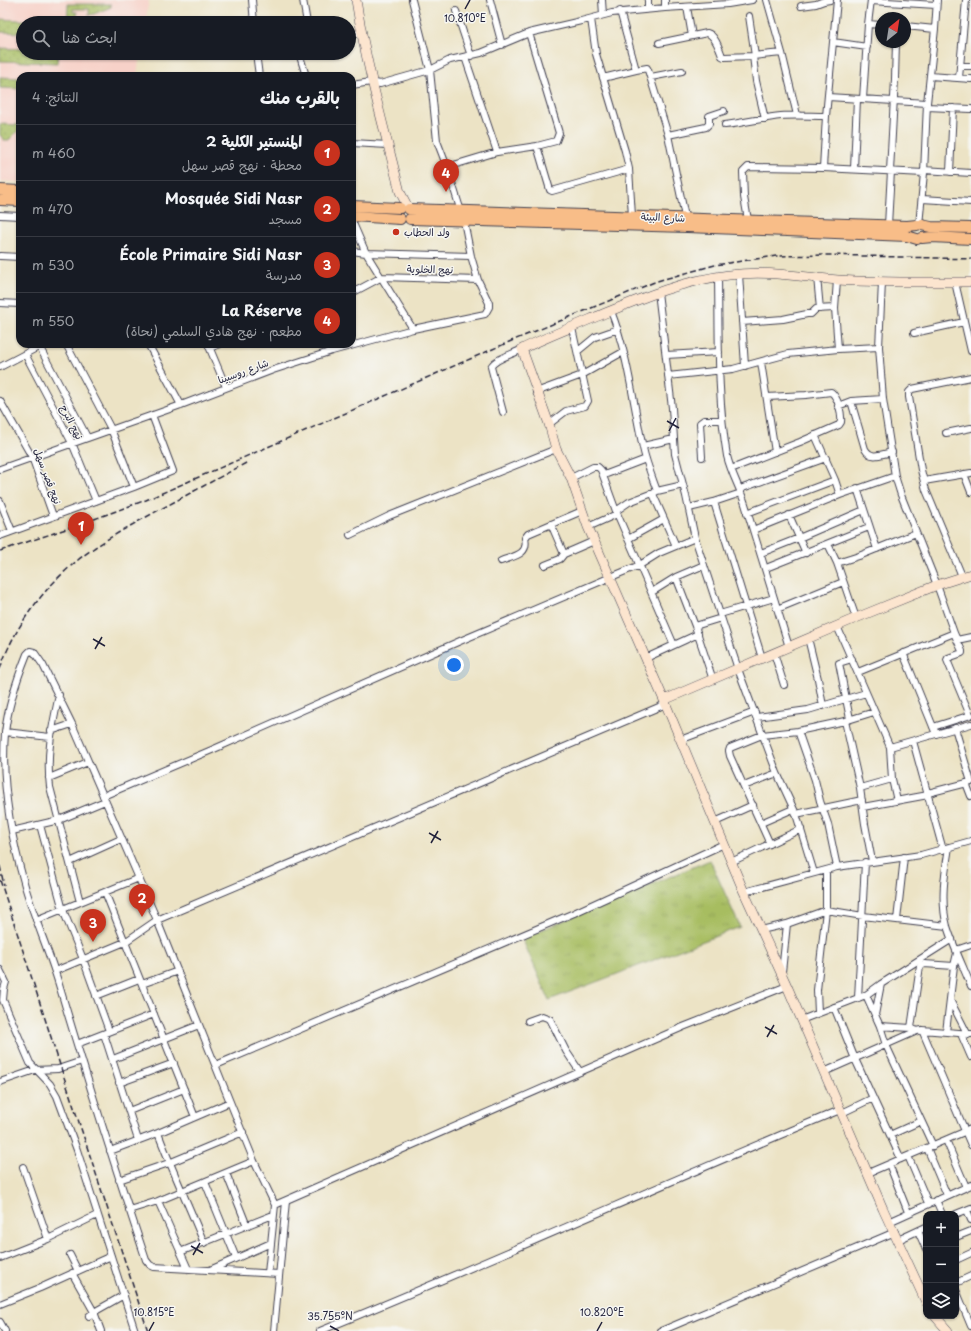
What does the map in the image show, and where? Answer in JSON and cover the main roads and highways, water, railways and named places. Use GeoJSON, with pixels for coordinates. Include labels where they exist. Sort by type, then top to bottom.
{"type":"FeatureCollection","features":[{"type":"Feature","properties":{"kind":"main road"},"geometry":{"type":"LineString","coordinates":[[0,190],[16,191]]}},
{"type":"Feature","properties":{"kind":"main road"},"geometry":{"type":"LineString","coordinates":[[0,200],[16,201]]}},
{"type":"Feature","properties":{"kind":"main road","name":"شارع البيئة"},"geometry":{"type":"LineString","coordinates":[[356,207],[464,221],[687,227],[907,236],[919,239],[932,237],[971,239]]}},
{"type":"Feature","properties":{"kind":"main road","name":"شارع البيئة"},"geometry":{"type":"LineString","coordinates":[[356,216],[460,211],[685,217],[971,228]]}},
{"type":"Feature","properties":{"kind":"main road"},"geometry":{"type":"LineString","coordinates":[[919,225],[913,227],[912,232],[913,236],[919,239]]}},
{"type":"Feature","properties":{"kind":"railway"},"geometry":{"type":"LineString","coordinates":[[0,551],[146,500],[509,342],[657,281],[715,265],[776,256],[829,255],[971,259]]}},
{"type":"Feature","properties":{"kind":"railway"},"geometry":{"type":"LineString","coordinates":[[0,669],[7,651],[26,617],[37,601],[64,572],[94,548],[126,528],[248,462]]}},
{"type":"Feature","properties":{"kind":"railway"},"geometry":{"type":"LineString","coordinates":[[0,866],[4,886]]}},
{"type":"Feature","properties":{"kind":"railway"},"geometry":{"type":"LineString","coordinates":[[0,880],[148,1331]]}},
{"type":"Feature","properties":{"kind":"place","name":"La Réserve"},"geometry":{"type":"Point","coordinates":[446,192]}},
{"type":"Feature","properties":{"kind":"place","name":"ولد الحطاب"},"geometry":{"type":"Point","coordinates":[396,232]}},
{"type":"Feature","properties":{"kind":"place","name":"المنستير الكلية 2"},"geometry":{"type":"Point","coordinates":[81,545]}},
{"type":"Feature","properties":{"kind":"place","name":"Mosquée Sidi Nasr"},"geometry":{"type":"Point","coordinates":[142,917]}},
{"type":"Feature","properties":{"kind":"place","name":"École Primaire Sidi Nasr"},"geometry":{"type":"Point","coordinates":[93,942]}}]}
